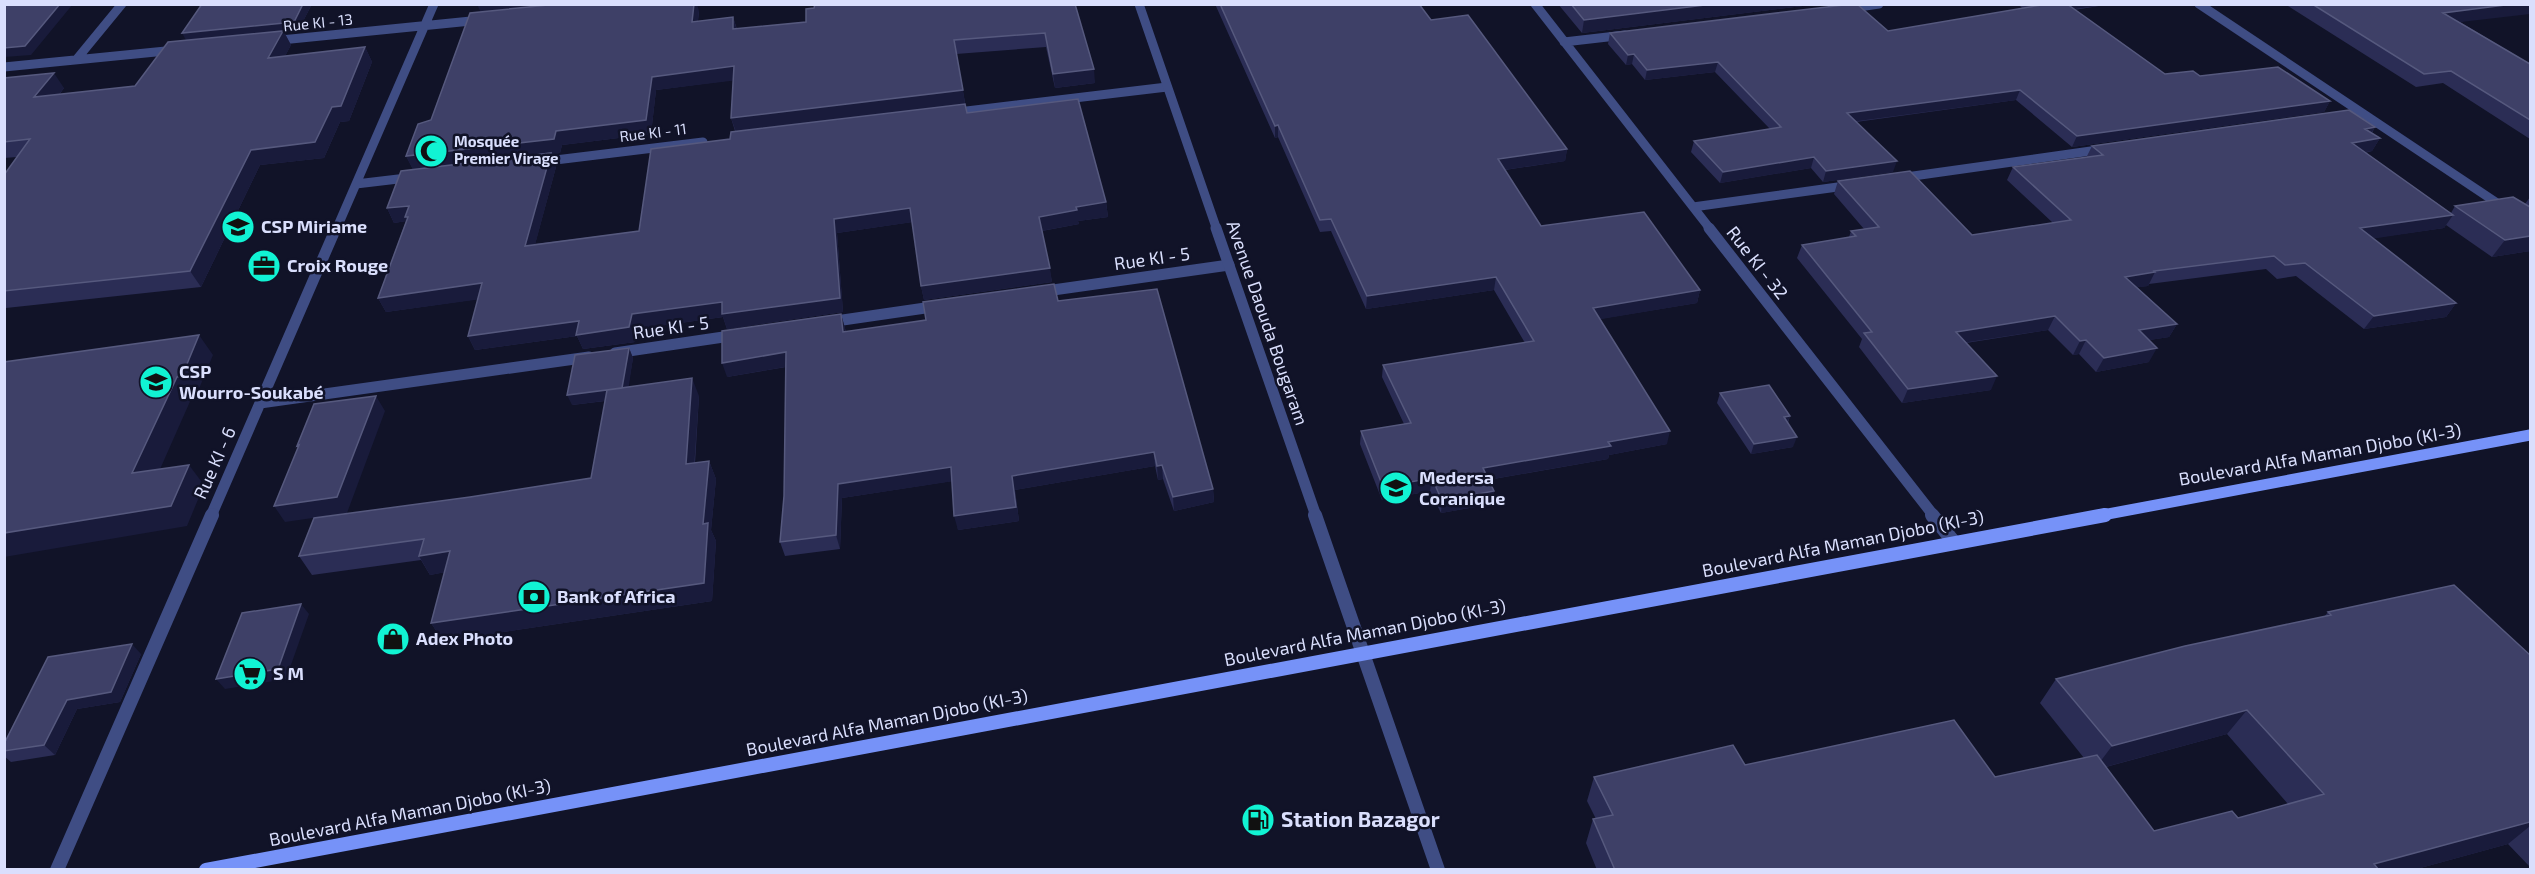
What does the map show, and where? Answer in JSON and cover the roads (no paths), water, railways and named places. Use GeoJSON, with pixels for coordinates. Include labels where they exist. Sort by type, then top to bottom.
{"type":"FeatureCollection","features":[{"type":"Feature","properties":{"kind":"main road","name":"Boulevard Alfa Maman Djobo (KI-3)"},"geometry":{"type":"LineString","coordinates":[[206,870],[1953,541],[2530,435]]}},
{"type":"Feature","properties":{"kind":"street"},"geometry":{"type":"LineString","coordinates":[[76,60],[122,4]]}},
{"type":"Feature","properties":{"kind":"street","name":"Rue KI - 6"},"geometry":{"type":"LineString","coordinates":[[57,870],[434,4]]}},
{"type":"Feature","properties":{"kind":"street","name":"Avenue Daouda Bougaram"},"geometry":{"type":"LineString","coordinates":[[1139,4],[1438,870]]}},
{"type":"Feature","properties":{"kind":"street","name":"Rue KI - 32"},"geometry":{"type":"LineString","coordinates":[[1535,4],[1953,541]]}},
{"type":"Feature","properties":{"kind":"street"},"geometry":{"type":"LineString","coordinates":[[1832,10],[1879,4]]}},
{"type":"Feature","properties":{"kind":"street"},"geometry":{"type":"LineString","coordinates":[[2199,4],[2530,225]]}},
{"type":"Feature","properties":{"kind":"street","name":"Rue KI - 13"},"geometry":{"type":"LineString","coordinates":[[262,42],[495,19]]}},
{"type":"Feature","properties":{"kind":"street"},"geometry":{"type":"LineString","coordinates":[[1564,42],[1634,34]]}},
{"type":"Feature","properties":{"kind":"street"},"geometry":{"type":"LineString","coordinates":[[4,67],[181,50]]}},
{"type":"Feature","properties":{"kind":"street"},"geometry":{"type":"LineString","coordinates":[[944,114],[1167,87]]}},
{"type":"Feature","properties":{"kind":"street"},"geometry":{"type":"LineString","coordinates":[[2326,118],[2362,113]]}},
{"type":"Feature","properties":{"kind":"street","name":"Rue KI - 11"},"geometry":{"type":"LineString","coordinates":[[532,163],[709,142]]}},
{"type":"Feature","properties":{"kind":"street"},"geometry":{"type":"LineString","coordinates":[[1892,179],[2115,148]]}},
{"type":"Feature","properties":{"kind":"street"},"geometry":{"type":"LineString","coordinates":[[356,184],[427,176]]}},
{"type":"Feature","properties":{"kind":"street"},"geometry":{"type":"LineString","coordinates":[[1693,207],[1857,184]]}},
{"type":"Feature","properties":{"kind":"street","name":"Rue KI - 5"},"geometry":{"type":"LineString","coordinates":[[1028,294],[1229,265]]}},
{"type":"Feature","properties":{"kind":"street"},"geometry":{"type":"LineString","coordinates":[[816,324],[946,306]]}},
{"type":"Feature","properties":{"kind":"street","name":"Rue KI - 5"},"geometry":{"type":"LineString","coordinates":[[260,404],[745,334]]}},
{"type":"Feature","properties":{"kind":"place","name":"Mosquée Premier Virage"},"geometry":{"type":"Point","coordinates":[431,151]}},
{"type":"Feature","properties":{"kind":"place","name":"CSP Miriame"},"geometry":{"type":"Point","coordinates":[238,227]}},
{"type":"Feature","properties":{"kind":"place","name":"Croix Rouge"},"geometry":{"type":"Point","coordinates":[264,266]}},
{"type":"Feature","properties":{"kind":"place","name":"CSP Wourro-Soukabé"},"geometry":{"type":"Point","coordinates":[156,382]}},
{"type":"Feature","properties":{"kind":"place","name":"Medersa Coranique"},"geometry":{"type":"Point","coordinates":[1396,488]}},
{"type":"Feature","properties":{"kind":"place","name":"Bank of Africa"},"geometry":{"type":"Point","coordinates":[534,597]}},
{"type":"Feature","properties":{"kind":"place","name":"Adex Photo"},"geometry":{"type":"Point","coordinates":[393,639]}},
{"type":"Feature","properties":{"kind":"place","name":"S M"},"geometry":{"type":"Point","coordinates":[250,674]}},
{"type":"Feature","properties":{"kind":"place","name":"Station Bazagor"},"geometry":{"type":"Point","coordinates":[1258,820]}}]}
